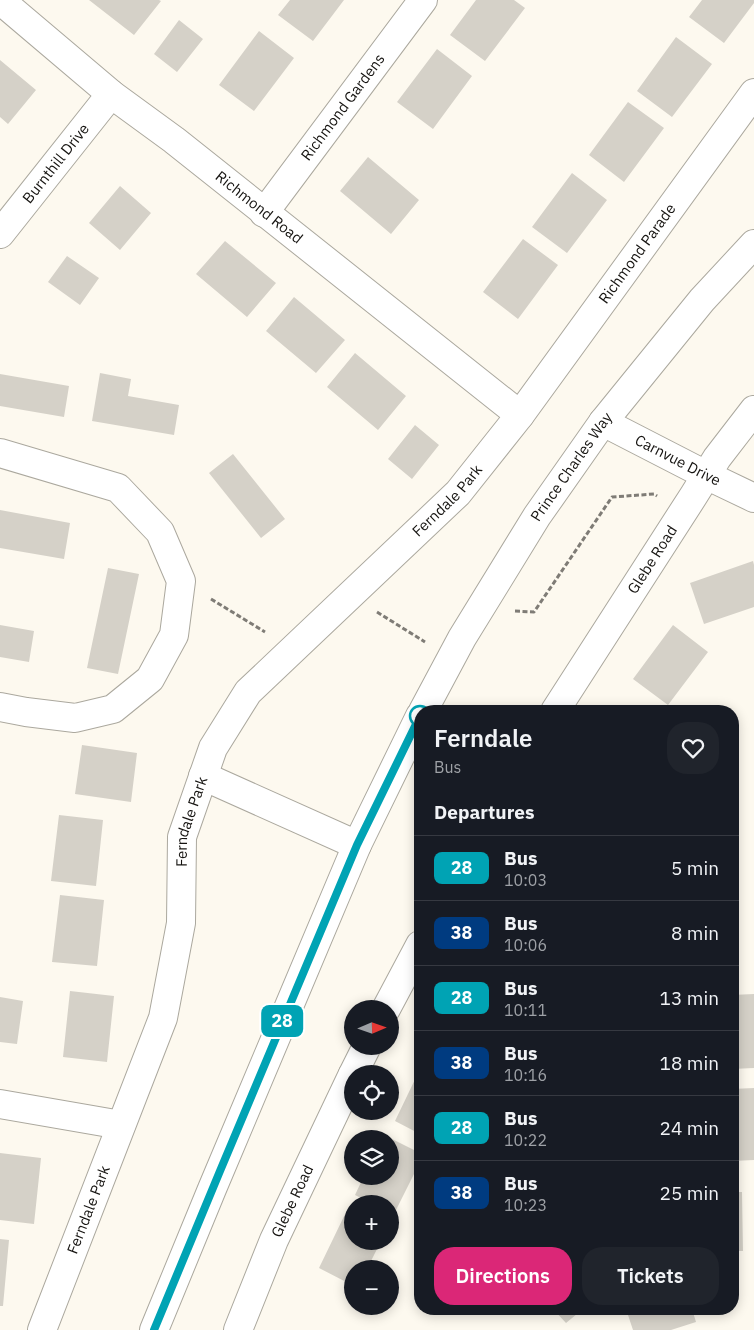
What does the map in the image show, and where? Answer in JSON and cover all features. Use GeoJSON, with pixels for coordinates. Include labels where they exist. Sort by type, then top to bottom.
{"type":"FeatureCollection","features":[{"type":"Feature","properties":{"kind":"street","name":"Richmond Road"},"geometry":{"type":"LineString","coordinates":[[0,0],[111,94],[174,140],[520,415]]}},
{"type":"Feature","properties":{"kind":"street","name":"Richmond Gardens"},"geometry":{"type":"LineString","coordinates":[[264,213],[423,0]]}},
{"type":"Feature","properties":{"kind":"street","name":"Richmond Parade"},"geometry":{"type":"LineString","coordinates":[[520,415],[754,93]]}},
{"type":"Feature","properties":{"kind":"street","name":"Burnthill Drive"},"geometry":{"type":"LineString","coordinates":[[0,234],[111,94]]}},
{"type":"Feature","properties":{"kind":"street","name":"Prince Charles Way"},"geometry":{"type":"LineString","coordinates":[[426,705],[462,638],[537,516],[603,422],[702,300],[754,244]]}},
{"type":"Feature","properties":{"kind":"street","name":"Glebe Road"},"geometry":{"type":"LineString","coordinates":[[559,705],[706,475],[754,410]]}},
{"type":"Feature","properties":{"kind":"street","name":"Ferndale Park"},"geometry":{"type":"LineString","coordinates":[[42,1330],[163,1018],[181,922],[182,837],[213,748],[248,692],[458,493],[520,415]]}},
{"type":"Feature","properties":{"kind":"street","name":"Carnvue Drive"},"geometry":{"type":"LineString","coordinates":[[603,422],[754,498]]}},
{"type":"Feature","properties":{"kind":"street"},"geometry":{"type":"LineString","coordinates":[[0,453],[118,488],[160,532],[181,580],[174,635],[150,679],[112,709],[75,718],[0,707]]}},
{"type":"Feature","properties":{"kind":"street"},"geometry":{"type":"LineString","coordinates":[[154,1330],[357,845],[414,728]]}},
{"type":"Feature","properties":{"kind":"street"},"geometry":{"type":"LineString","coordinates":[[203,776],[357,845]]}},
{"type":"Feature","properties":{"kind":"street"},"geometry":{"type":"LineString","coordinates":[[391,1000],[414,956]]}},
{"type":"Feature","properties":{"kind":"street","name":"Glebe Road"},"geometry":{"type":"LineString","coordinates":[[238,1330],[274,1240],[344,1094]]}},
{"type":"Feature","properties":{"kind":"street"},"geometry":{"type":"LineString","coordinates":[[0,1104],[121,1125]]}},
{"type":"Feature","properties":{"kind":"path"},"geometry":{"type":"LineString","coordinates":[[479,610],[534,612],[612,497],[654,494],[684,510]]}},
{"type":"Feature","properties":{"kind":"path"},"geometry":{"type":"LineString","coordinates":[[181,580],[294,650]]}},
{"type":"Feature","properties":{"kind":"path"},"geometry":{"type":"LineString","coordinates":[[351,596],[451,658]]}},
{"type":"Feature","properties":{"kind":"building"},"geometry":{"type":"Polygon","coordinates":[[[89,0],[159,0],[161,1],[134,35],[89,0]]]}},
{"type":"Feature","properties":{"kind":"building"},"geometry":{"type":"Polygon","coordinates":[[[290,0],[344,0],[313,41],[278,15],[290,0]]]}},
{"type":"Feature","properties":{"kind":"building"},"geometry":{"type":"Polygon","coordinates":[[[476,0],[514,0],[525,8],[485,61],[450,35],[476,0]]]}},
{"type":"Feature","properties":{"kind":"building"},"geometry":{"type":"Polygon","coordinates":[[[702,0],[754,0],[754,3],[724,43],[689,17],[702,0]]]}},
{"type":"Feature","properties":{"kind":"building"},"geometry":{"type":"Polygon","coordinates":[[[179,20],[203,39],[177,72],[154,54],[179,20]]]}},
{"type":"Feature","properties":{"kind":"building"},"geometry":{"type":"Polygon","coordinates":[[[259,31],[294,58],[254,111],[219,85],[259,31]]]}},
{"type":"Feature","properties":{"kind":"building"},"geometry":{"type":"Polygon","coordinates":[[[676,37],[712,64],[672,117],[637,91],[676,37]]]}},
{"type":"Feature","properties":{"kind":"building"},"geometry":{"type":"Polygon","coordinates":[[[437,49],[472,76],[433,129],[397,102],[437,49]]]}},
{"type":"Feature","properties":{"kind":"building"},"geometry":{"type":"Polygon","coordinates":[[[0,60],[36,90],[8,124],[0,117],[0,60]]]}},
{"type":"Feature","properties":{"kind":"building"},"geometry":{"type":"Polygon","coordinates":[[[628,102],[664,128],[624,182],[589,155],[628,102]]]}},
{"type":"Feature","properties":{"kind":"building"},"geometry":{"type":"Polygon","coordinates":[[[368,157],[419,200],[391,234],[340,191],[368,157]]]}},
{"type":"Feature","properties":{"kind":"building"},"geometry":{"type":"Polygon","coordinates":[[[572,173],[607,200],[567,253],[532,227],[572,173]]]}},
{"type":"Feature","properties":{"kind":"building"},"geometry":{"type":"Polygon","coordinates":[[[120,186],[151,213],[120,250],[89,223],[120,186]]]}},
{"type":"Feature","properties":{"kind":"building"},"geometry":{"type":"Polygon","coordinates":[[[523,239],[558,265],[518,319],[483,292],[523,239]]]}},
{"type":"Feature","properties":{"kind":"building"},"geometry":{"type":"Polygon","coordinates":[[[225,241],[276,283],[247,317],[196,274],[225,241]]]}},
{"type":"Feature","properties":{"kind":"building"},"geometry":{"type":"Polygon","coordinates":[[[67,256],[99,278],[80,305],[48,282],[67,256]]]}},
{"type":"Feature","properties":{"kind":"building"},"geometry":{"type":"Polygon","coordinates":[[[294,297],[345,340],[316,373],[266,331],[294,297]]]}},
{"type":"Feature","properties":{"kind":"building"},"geometry":{"type":"Polygon","coordinates":[[[355,353],[406,396],[378,430],[327,387],[355,353]]]}},
{"type":"Feature","properties":{"kind":"building"},"geometry":{"type":"Polygon","coordinates":[[[100,373],[131,379],[128,396],[179,405],[174,435],[92,421],[100,373]]]}},
{"type":"Feature","properties":{"kind":"building"},"geometry":{"type":"Polygon","coordinates":[[[0,374],[69,386],[64,417],[0,406],[0,374]]]}},
{"type":"Feature","properties":{"kind":"building"},"geometry":{"type":"Polygon","coordinates":[[[415,425],[439,445],[412,479],[388,459],[415,425]]]}},
{"type":"Feature","properties":{"kind":"building"},"geometry":{"type":"Polygon","coordinates":[[[233,454],[285,519],[261,538],[209,473],[233,454]]]}},
{"type":"Feature","properties":{"kind":"building"},"geometry":{"type":"Polygon","coordinates":[[[0,510],[70,523],[64,559],[0,548],[0,510]]]}},
{"type":"Feature","properties":{"kind":"building"},"geometry":{"type":"Polygon","coordinates":[[[753,561],[754,607],[704,624],[690,583],[753,561]]]}},
{"type":"Feature","properties":{"kind":"building"},"geometry":{"type":"Polygon","coordinates":[[[108,568],[139,574],[118,674],[87,668],[108,568]]]}},
{"type":"Feature","properties":{"kind":"building"},"geometry":{"type":"Polygon","coordinates":[[[0,625],[34,631],[29,662],[0,657],[0,625]]]}},
{"type":"Feature","properties":{"kind":"building"},"geometry":{"type":"Polygon","coordinates":[[[673,625],[708,652],[668,705],[633,679],[673,625]]]}},
{"type":"Feature","properties":{"kind":"building"},"geometry":{"type":"Polygon","coordinates":[[[82,745],[137,753],[131,802],[75,794],[82,745]]]}},
{"type":"Feature","properties":{"kind":"building"},"geometry":{"type":"Polygon","coordinates":[[[59,815],[103,820],[96,886],[51,881],[59,815]]]}},
{"type":"Feature","properties":{"kind":"building"},"geometry":{"type":"Polygon","coordinates":[[[60,895],[104,900],[97,966],[52,962],[60,895]]]}},
{"type":"Feature","properties":{"kind":"building"},"geometry":{"type":"Polygon","coordinates":[[[70,991],[114,996],[107,1062],[63,1057],[70,991]]]}},
{"type":"Feature","properties":{"kind":"building"},"geometry":{"type":"Polygon","coordinates":[[[754,994],[754,1068],[739,1069],[739,995],[754,994]]]}},
{"type":"Feature","properties":{"kind":"building"},"geometry":{"type":"Polygon","coordinates":[[[0,997],[23,1001],[17,1044],[0,1042],[0,997]]]}},
{"type":"Feature","properties":{"kind":"building"},"geometry":{"type":"Polygon","coordinates":[[[414,1081],[414,1131],[395,1121],[399,1120],[399,1113],[414,1081]]]}},
{"type":"Feature","properties":{"kind":"building"},"geometry":{"type":"Polygon","coordinates":[[[754,1088],[754,1160],[739,1161],[739,1089],[754,1088]]]}},
{"type":"Feature","properties":{"kind":"building"},"geometry":{"type":"Polygon","coordinates":[[[399,1142],[414,1150],[414,1174],[399,1204],[399,1195],[355,1195],[360,1185],[399,1185],[399,1142]]]}},
{"type":"Feature","properties":{"kind":"building"},"geometry":{"type":"Polygon","coordinates":[[[0,1153],[41,1158],[34,1224],[0,1220],[0,1153]]]}},
{"type":"Feature","properties":{"kind":"building"},"geometry":{"type":"Polygon","coordinates":[[[739,1192],[742,1192],[743,1251],[739,1251],[739,1192]]]}},
{"type":"Feature","properties":{"kind":"building"},"geometry":{"type":"Polygon","coordinates":[[[344,1216],[344,1250],[376,1250],[372,1260],[344,1260],[344,1281],[319,1268],[344,1216]]]}},
{"type":"Feature","properties":{"kind":"building"},"geometry":{"type":"Polygon","coordinates":[[[0,1239],[9,1240],[3,1306],[0,1306],[0,1239]]]}},
{"type":"Feature","properties":{"kind":"building"},"geometry":{"type":"Polygon","coordinates":[[[559,1315],[576,1315],[566,1323],[559,1315]]]}},
{"type":"Feature","properties":{"kind":"building"},"geometry":{"type":"Polygon","coordinates":[[[628,1315],[694,1315],[696,1322],[671,1330],[633,1330],[628,1315]]]}},
{"type":"Feature","properties":{"kind":"bus line","name":"28"},"geometry":{"type":"LineString","coordinates":[[154,1330],[357,845],[414,728]]}}]}
